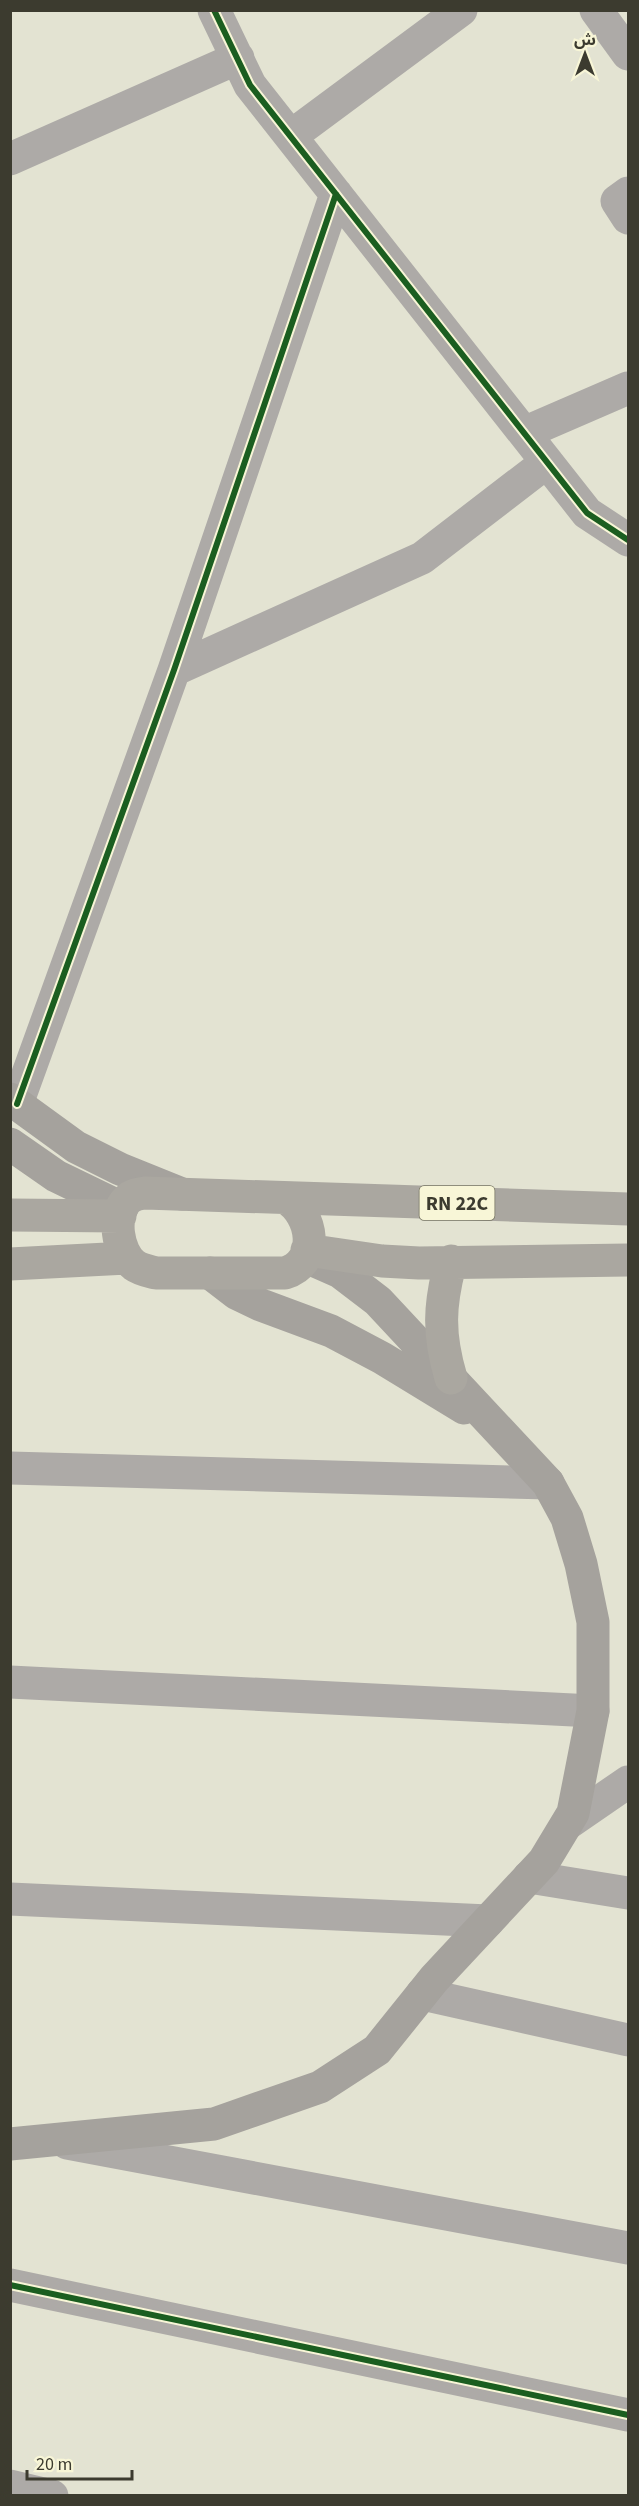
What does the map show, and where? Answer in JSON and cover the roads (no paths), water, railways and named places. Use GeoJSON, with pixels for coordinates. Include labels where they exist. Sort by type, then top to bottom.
{"type":"FeatureCollection","features":[{"type":"Feature","properties":{"kind":"highway"},"geometry":{"type":"LineString","coordinates":[[137,1194],[286,1198],[297,1205],[305,1218],[307,1254],[295,1270],[285,1273],[150,1272],[133,1264],[127,1258],[120,1243],[121,1212],[130,1197],[137,1194]]}},
{"type":"Feature","properties":{"kind":"highway","name":"RN 22C"},"geometry":{"type":"LineString","coordinates":[[286,1198],[628,1209]]}},
{"type":"Feature","properties":{"kind":"highway"},"geometry":{"type":"LineString","coordinates":[[10,1215],[121,1212]]}},
{"type":"Feature","properties":{"kind":"highway"},"geometry":{"type":"LineString","coordinates":[[307,1254],[419,1263],[628,1260]]}},
{"type":"Feature","properties":{"kind":"highway"},"geometry":{"type":"LineString","coordinates":[[17,1264],[127,1258]]}},
{"type":"Feature","properties":{"kind":"highway"},"geometry":{"type":"LineString","coordinates":[[451,1378],[443,1349],[440,1320],[443,1290],[452,1261]]}},
{"type":"Feature","properties":{"kind":"main road"},"geometry":{"type":"LineString","coordinates":[[14,1101],[76,1147],[120,1169],[183,1194]]}},
{"type":"Feature","properties":{"kind":"main road"},"geometry":{"type":"LineString","coordinates":[[10,1144],[56,1176],[121,1212]]}},
{"type":"Feature","properties":{"kind":"main road"},"geometry":{"type":"LineString","coordinates":[[10,2144],[214,2124],[320,2086],[377,2050],[422,1994],[544,1861],[573,1813],[593,1711],[593,1622],[581,1564],[567,1518],[548,1483],[378,1301],[340,1272],[307,1254]]}},
{"type":"Feature","properties":{"kind":"main road"},"geometry":{"type":"LineString","coordinates":[[210,1273],[245,1297],[331,1331],[382,1358],[497,1428]]}},
{"type":"Feature","properties":{"kind":"street"},"geometry":{"type":"LineString","coordinates":[[214,10],[250,85],[587,513],[628,540]]}},
{"type":"Feature","properties":{"kind":"street"},"geometry":{"type":"LineString","coordinates":[[291,136],[461,10]]}},
{"type":"Feature","properties":{"kind":"street"},"geometry":{"type":"LineString","coordinates":[[596,10],[628,54]]}},
{"type":"Feature","properties":{"kind":"street"},"geometry":{"type":"LineString","coordinates":[[10,159],[238,58]]}},
{"type":"Feature","properties":{"kind":"street"},"geometry":{"type":"LineString","coordinates":[[628,193],[617,201],[628,218]]}},
{"type":"Feature","properties":{"kind":"street"},"geometry":{"type":"LineString","coordinates":[[14,1101],[174,670],[336,194]]}},
{"type":"Feature","properties":{"kind":"street"},"geometry":{"type":"LineString","coordinates":[[524,433],[628,388]]}},
{"type":"Feature","properties":{"kind":"street"},"geometry":{"type":"LineString","coordinates":[[174,670],[422,558],[547,462]]}},
{"type":"Feature","properties":{"kind":"street"},"geometry":{"type":"LineString","coordinates":[[10,1467],[548,1483]]}},
{"type":"Feature","properties":{"kind":"street"},"geometry":{"type":"LineString","coordinates":[[10,1682],[593,1711]]}},
{"type":"Feature","properties":{"kind":"street"},"geometry":{"type":"LineString","coordinates":[[567,1824],[628,1782]]}},
{"type":"Feature","properties":{"kind":"street"},"geometry":{"type":"LineString","coordinates":[[529,1877],[628,1893]]}},
{"type":"Feature","properties":{"kind":"street"},"geometry":{"type":"LineString","coordinates":[[10,1899],[488,1922]]}},
{"type":"Feature","properties":{"kind":"street"},"geometry":{"type":"LineString","coordinates":[[422,1994],[628,2040]]}},
{"type":"Feature","properties":{"kind":"street"},"geometry":{"type":"LineString","coordinates":[[54,2140],[628,2248]]}},
{"type":"Feature","properties":{"kind":"street"},"geometry":{"type":"LineString","coordinates":[[10,2285],[628,2415]]}},
{"type":"Feature","properties":{"kind":"street"},"geometry":{"type":"LineString","coordinates":[[10,2486],[52,2496]]}}]}
